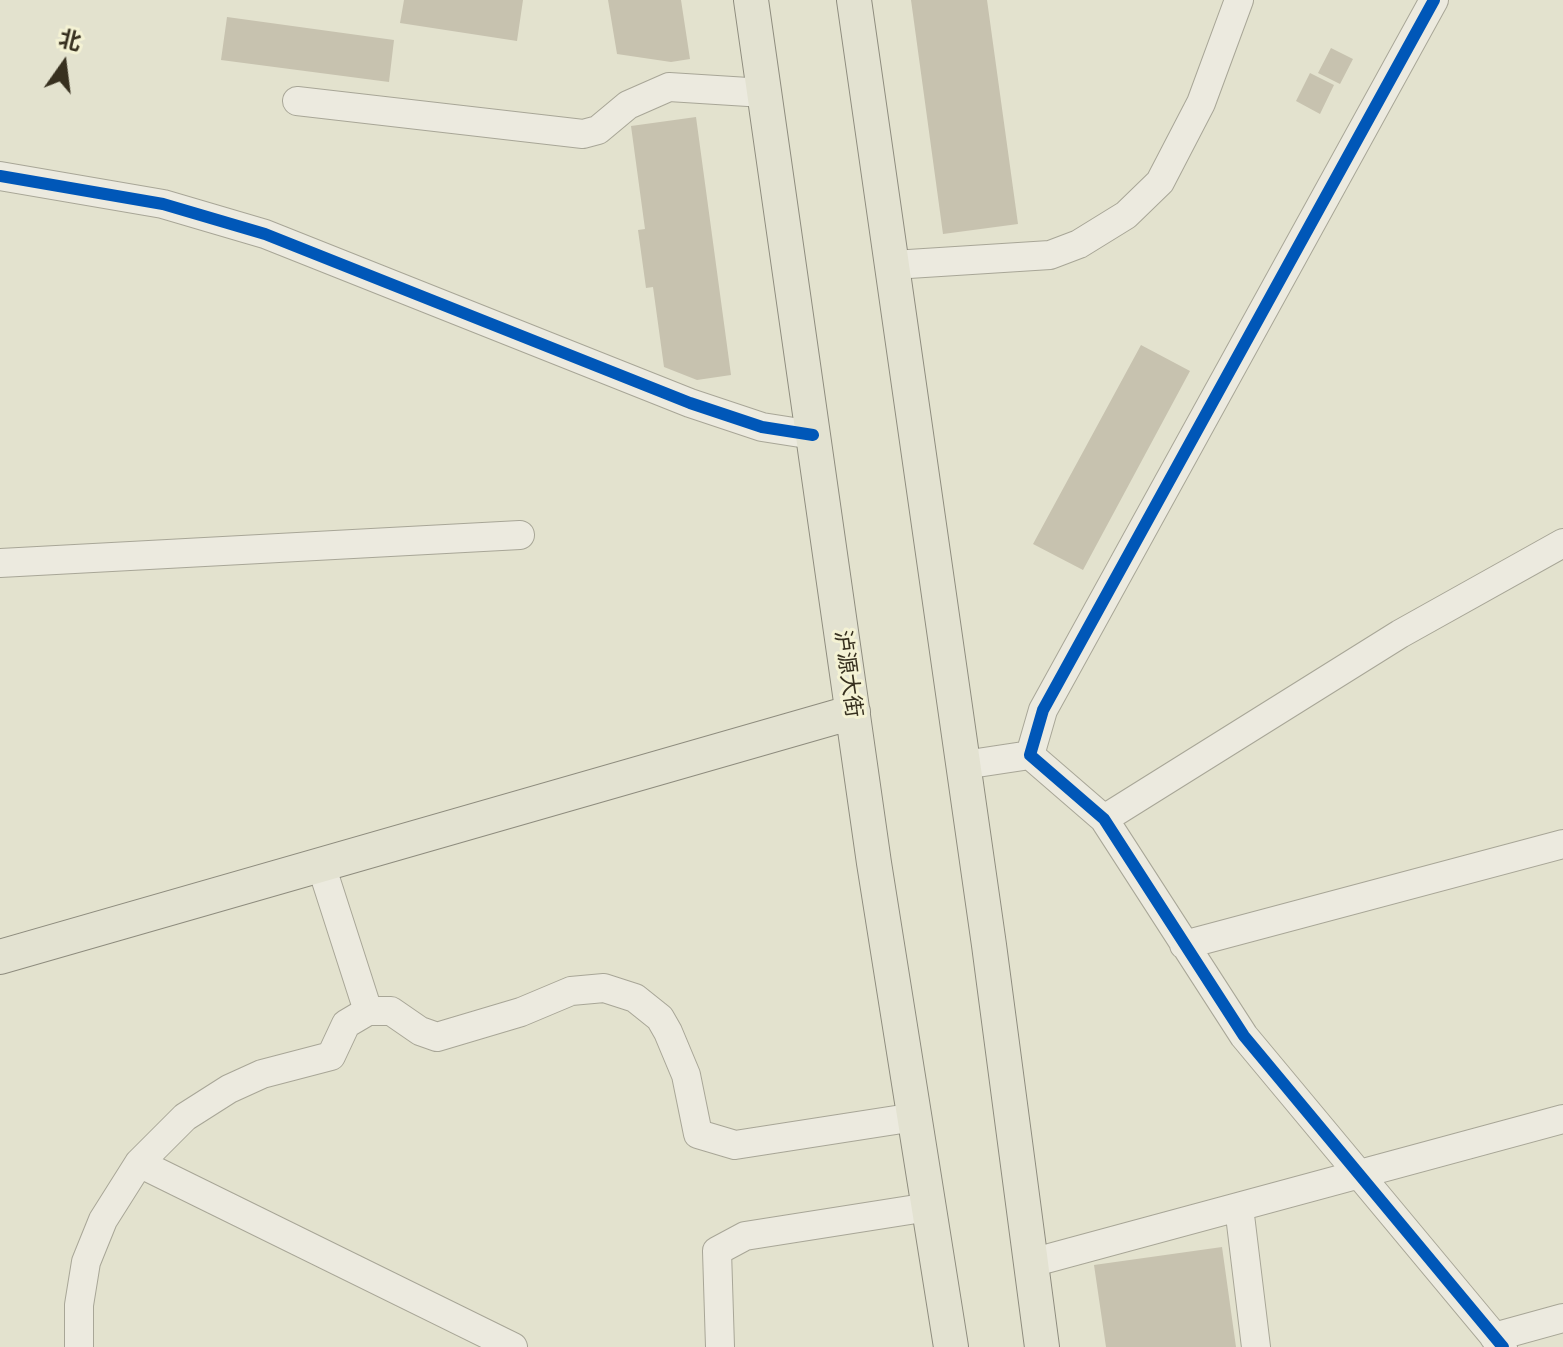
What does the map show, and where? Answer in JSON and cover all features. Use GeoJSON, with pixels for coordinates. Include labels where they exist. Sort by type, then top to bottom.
{"type":"FeatureCollection","features":[{"type":"Feature","properties":{"kind":"main road","name":"泸源大街"},"geometry":{"type":"LineString","coordinates":[[751,0],[853,712],[951,1347]]}},
{"type":"Feature","properties":{"kind":"main road"},"geometry":{"type":"LineString","coordinates":[[854,0],[964,765],[1042,1347]]}},
{"type":"Feature","properties":{"kind":"main road"},"geometry":{"type":"LineString","coordinates":[[0,957],[853,712]]}},
{"type":"Feature","properties":{"kind":"street"},"geometry":{"type":"LineString","coordinates":[[893,265],[1050,255],[1093,237],[1126,215],[1160,182],[1201,103],[1239,0]]}},
{"type":"Feature","properties":{"kind":"street"},"geometry":{"type":"LineString","coordinates":[[1030,755],[1043,710],[1434,0]]}},
{"type":"Feature","properties":{"kind":"street"},"geometry":{"type":"LineString","coordinates":[[297,101],[583,134],[598,130],[628,105],[669,87],[764,93]]}},
{"type":"Feature","properties":{"kind":"street"},"geometry":{"type":"LineString","coordinates":[[0,176],[163,204],[265,234],[690,403],[762,427],[813,435]]}},
{"type":"Feature","properties":{"kind":"street"},"geometry":{"type":"LineString","coordinates":[[0,563],[520,535]]}},
{"type":"Feature","properties":{"kind":"street"},"geometry":{"type":"LineString","coordinates":[[1104,819],[1400,634],[1563,543]]}},
{"type":"Feature","properties":{"kind":"street"},"geometry":{"type":"LineString","coordinates":[[964,765],[1030,755],[1104,819],[1244,1036],[1498,1342],[1563,1318]]}},
{"type":"Feature","properties":{"kind":"street"},"geometry":{"type":"LineString","coordinates":[[1184,945],[1563,844]]}},
{"type":"Feature","properties":{"kind":"street"},"geometry":{"type":"LineString","coordinates":[[321,865],[368,1011]]}},
{"type":"Feature","properties":{"kind":"street"},"geometry":{"type":"LineString","coordinates":[[79,1347],[79,1305],[86,1262],[103,1220],[139,1163],[185,1117],[229,1089],[262,1074],[331,1056],[346,1024],[368,1011],[391,1011],[420,1031],[437,1037],[521,1012],[571,991],[604,988],[635,998],[660,1018],[686,1075],[698,1134],[735,1145],[915,1117]]}},
{"type":"Feature","properties":{"kind":"street"},"geometry":{"type":"LineString","coordinates":[[1031,1263],[1563,1119]]}},
{"type":"Feature","properties":{"kind":"street"},"geometry":{"type":"LineString","coordinates":[[139,1163],[513,1347]]}},
{"type":"Feature","properties":{"kind":"street"},"geometry":{"type":"LineString","coordinates":[[720,1347],[717,1251],[745,1236],[929,1207]]}},
{"type":"Feature","properties":{"kind":"street"},"geometry":{"type":"LineString","coordinates":[[1239,1207],[1256,1347]]}},
{"type":"Feature","properties":{"kind":"building"},"geometry":{"type":"Polygon","coordinates":[[[404,0],[523,0],[517,41],[400,23],[404,0]]]}},
{"type":"Feature","properties":{"kind":"building"},"geometry":{"type":"Polygon","coordinates":[[[608,0],[681,0],[690,59],[671,62],[617,54],[608,0]]]}},
{"type":"Feature","properties":{"kind":"building"},"geometry":{"type":"Polygon","coordinates":[[[911,0],[987,0],[1018,224],[943,234],[911,0]]]}},
{"type":"Feature","properties":{"kind":"building"},"geometry":{"type":"Polygon","coordinates":[[[227,17],[394,40],[389,82],[221,60],[227,17]]]}},
{"type":"Feature","properties":{"kind":"building"},"geometry":{"type":"Polygon","coordinates":[[[1331,48],[1353,59],[1340,84],[1318,73],[1331,48]]]}},
{"type":"Feature","properties":{"kind":"building"},"geometry":{"type":"Polygon","coordinates":[[[1310,73],[1334,85],[1320,114],[1296,101],[1310,73]]]}},
{"type":"Feature","properties":{"kind":"building"},"geometry":{"type":"Polygon","coordinates":[[[696,117],[731,375],[697,380],[664,367],[653,287],[646,288],[638,230],[645,229],[631,126],[696,117]]]}},
{"type":"Feature","properties":{"kind":"building"},"geometry":{"type":"Polygon","coordinates":[[[1141,345],[1190,371],[1083,570],[1033,544],[1141,345]]]}},
{"type":"Feature","properties":{"kind":"building"},"geometry":{"type":"Polygon","coordinates":[[[1222,1247],[1236,1347],[1106,1347],[1094,1265],[1222,1247]]]}},
{"type":"Feature","properties":{"kind":"cycle path"},"geometry":{"type":"LineString","coordinates":[[1434,0],[1043,710],[1030,755],[1104,819],[1244,1036],[1503,1347]]}},
{"type":"Feature","properties":{"kind":"cycle path"},"geometry":{"type":"LineString","coordinates":[[0,176],[163,204],[265,234],[690,403],[762,427],[813,435]]}}]}
